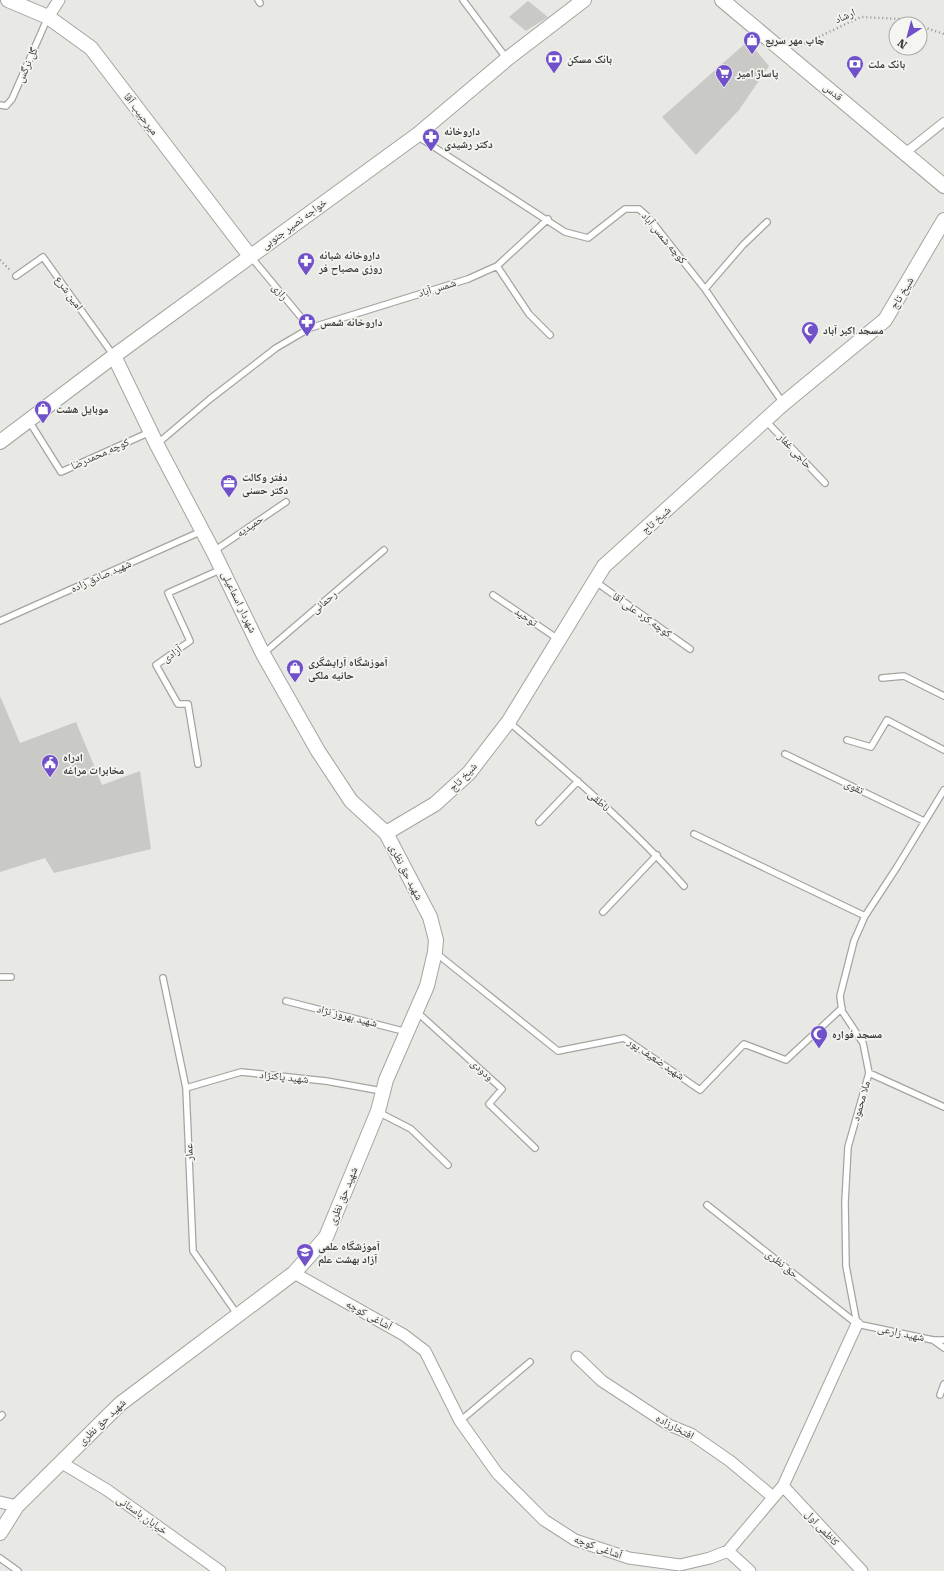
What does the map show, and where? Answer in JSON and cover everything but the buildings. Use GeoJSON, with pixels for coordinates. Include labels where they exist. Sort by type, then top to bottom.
{"type":"FeatureCollection","features":[{"type":"Feature","properties":{"kind":"street","name":"میرحبیب آقا"},"geometry":{"type":"LineString","coordinates":[[8,0],[48,17],[91,48],[250,256]]}},
{"type":"Feature","properties":{"kind":"street"},"geometry":{"type":"LineString","coordinates":[[48,17],[59,0]]}},
{"type":"Feature","properties":{"kind":"street","name":"خواجه نصیر جنوبی"},"geometry":{"type":"LineString","coordinates":[[0,442],[114,356],[417,135],[507,59],[584,0]]}},
{"type":"Feature","properties":{"kind":"street","name":"قدس"},"geometry":{"type":"LineString","coordinates":[[722,0],[944,186]]}},
{"type":"Feature","properties":{"kind":"street"},"geometry":{"type":"LineString","coordinates":[[905,152],[944,122]]}},
{"type":"Feature","properties":{"kind":"street","name":"شیخ تاج"},"geometry":{"type":"LineString","coordinates":[[386,833],[435,804],[469,773],[509,721],[604,566],[765,419],[885,320],[944,220]]}},
{"type":"Feature","properties":{"kind":"street","name":"شهردار اسماعیلی"},"geometry":{"type":"LineString","coordinates":[[114,356],[156,445],[213,551],[264,654],[318,752],[351,801],[386,833]]}},
{"type":"Feature","properties":{"kind":"street","name":"شهید حق نظری"},"geometry":{"type":"LineString","coordinates":[[0,1533],[18,1506],[120,1404],[237,1314],[294,1273],[326,1237],[378,1111],[382,1091],[427,986],[435,952],[436,940],[430,917],[386,833]]}},
{"type":"Feature","properties":{"kind":"street","name":"آشاغی کوچه"},"geometry":{"type":"LineString","coordinates":[[294,1273],[404,1335],[425,1351],[460,1421],[497,1473],[544,1520],[575,1540],[629,1558],[680,1565],[710,1558],[728,1551],[783,1486],[858,1324]]}},
{"type":"Feature","properties":{"kind":"street","name":"افتخارزاده"},"geometry":{"type":"LineString","coordinates":[[578,1356],[602,1381],[669,1425],[691,1434],[730,1461],[773,1497]]}},
{"type":"Feature","properties":{"kind":"street","name":"خیابان باستانی"},"geometry":{"type":"LineString","coordinates":[[62,1462],[106,1490],[220,1571]]}},
{"type":"Feature","properties":{"kind":"street","name":"کاظمی اول"},"geometry":{"type":"LineString","coordinates":[[783,1486],[862,1571]]}},
{"type":"Feature","properties":{"kind":"street"},"geometry":{"type":"LineString","coordinates":[[0,1502],[18,1506]]}},
{"type":"Feature","properties":{"kind":"street"},"geometry":{"type":"LineString","coordinates":[[728,1551],[750,1571]]}},
{"type":"Feature","properties":{"kind":"lane"},"geometry":{"type":"LineString","coordinates":[[463,0],[507,59]]}},
{"type":"Feature","properties":{"kind":"lane","name":"گل نرگس"},"geometry":{"type":"LineString","coordinates":[[0,105],[6,106],[12,99],[48,17]]}},
{"type":"Feature","properties":{"kind":"lane","name":"کوچه شمس آباد"},"geometry":{"type":"LineString","coordinates":[[417,135],[548,219],[565,232],[588,238],[625,209],[639,209],[649,218],[705,289],[783,404]]}},
{"type":"Feature","properties":{"kind":"lane","name":"شمس آباد"},"geometry":{"type":"LineString","coordinates":[[156,445],[276,348],[310,328],[468,279],[497,266],[548,219]]}},
{"type":"Feature","properties":{"kind":"lane"},"geometry":{"type":"LineString","coordinates":[[705,289],[743,245],[767,222]]}},
{"type":"Feature","properties":{"kind":"lane","name":"رازی"},"geometry":{"type":"LineString","coordinates":[[250,256],[310,328]]}},
{"type":"Feature","properties":{"kind":"lane","name":"امین شرع"},"geometry":{"type":"LineString","coordinates":[[16,276],[43,257],[114,356]]}},
{"type":"Feature","properties":{"kind":"lane"},"geometry":{"type":"LineString","coordinates":[[497,266],[529,314],[550,335]]}},
{"type":"Feature","properties":{"kind":"lane","name":"حاجی غفار"},"geometry":{"type":"LineString","coordinates":[[765,419],[825,483]]}},
{"type":"Feature","properties":{"kind":"lane","name":"کوچه محمدرضا"},"geometry":{"type":"LineString","coordinates":[[29,421],[61,472],[150,432]]}},
{"type":"Feature","properties":{"kind":"lane","name":"حمیدیه"},"geometry":{"type":"LineString","coordinates":[[213,551],[286,502]]}},
{"type":"Feature","properties":{"kind":"lane","name":"شهید صادق زاده"},"geometry":{"type":"LineString","coordinates":[[0,621],[202,530]]}},
{"type":"Feature","properties":{"kind":"lane","name":"رحمانی"},"geometry":{"type":"LineString","coordinates":[[264,654],[384,550]]}},
{"type":"Feature","properties":{"kind":"lane","name":"آزادی"},"geometry":{"type":"LineString","coordinates":[[198,764],[188,704],[178,704],[156,665],[190,641],[168,593],[222,569]]}},
{"type":"Feature","properties":{"kind":"lane","name":"کوچه کرد علی آقا"},"geometry":{"type":"LineString","coordinates":[[594,581],[690,649]]}},
{"type":"Feature","properties":{"kind":"lane","name":"توحید"},"geometry":{"type":"LineString","coordinates":[[493,595],[558,639]]}},
{"type":"Feature","properties":{"kind":"lane"},"geometry":{"type":"LineString","coordinates":[[882,678],[904,676],[944,696]]}},
{"type":"Feature","properties":{"kind":"lane"},"geometry":{"type":"LineString","coordinates":[[847,740],[871,747],[887,720],[944,750]]}},
{"type":"Feature","properties":{"kind":"lane","name":"ناطقی"},"geometry":{"type":"LineString","coordinates":[[509,721],[578,781],[656,855],[684,886]]}},
{"type":"Feature","properties":{"kind":"lane","name":"تقوی"},"geometry":{"type":"LineString","coordinates":[[785,754],[924,820]]}},
{"type":"Feature","properties":{"kind":"lane"},"geometry":{"type":"LineString","coordinates":[[539,822],[578,781]]}},
{"type":"Feature","properties":{"kind":"lane","name":"ملا محمود"},"geometry":{"type":"LineString","coordinates":[[858,1324],[846,1266],[845,1202],[847,1155],[869,1073],[863,1043],[842,1011],[840,996],[854,941],[865,916],[944,790]]}},
{"type":"Feature","properties":{"kind":"lane"},"geometry":{"type":"LineString","coordinates":[[694,834],[865,916]]}},
{"type":"Feature","properties":{"kind":"lane"},"geometry":{"type":"LineString","coordinates":[[603,912],[656,855]]}},
{"type":"Feature","properties":{"kind":"lane","name":"شهید ضعیف پور"},"geometry":{"type":"LineString","coordinates":[[435,952],[558,1051],[624,1038],[700,1090],[744,1044],[786,1060],[842,1008]]}},
{"type":"Feature","properties":{"kind":"lane"},"geometry":{"type":"LineString","coordinates":[[0,978],[11,977]]}},
{"type":"Feature","properties":{"kind":"lane","name":"عمار"},"geometry":{"type":"LineString","coordinates":[[162,978],[186,1088],[193,1251],[237,1314]]}},
{"type":"Feature","properties":{"kind":"lane","name":"شهید بهروز نژاد"},"geometry":{"type":"LineString","coordinates":[[286,1001],[408,1032]]}},
{"type":"Feature","properties":{"kind":"lane","name":"ودودی"},"geometry":{"type":"LineString","coordinates":[[417,1012],[502,1089],[489,1104],[535,1148]]}},
{"type":"Feature","properties":{"kind":"lane","name":"شهید پاکنژاد"},"geometry":{"type":"LineString","coordinates":[[186,1088],[241,1072],[326,1081],[382,1091]]}},
{"type":"Feature","properties":{"kind":"lane"},"geometry":{"type":"LineString","coordinates":[[869,1073],[944,1107]]}},
{"type":"Feature","properties":{"kind":"lane"},"geometry":{"type":"LineString","coordinates":[[378,1111],[411,1129],[448,1165]]}},
{"type":"Feature","properties":{"kind":"lane","name":"حق نظری"},"geometry":{"type":"LineString","coordinates":[[707,1205],[858,1324]]}},
{"type":"Feature","properties":{"kind":"lane","name":"شهید زارعی"},"geometry":{"type":"LineString","coordinates":[[858,1324],[933,1340],[944,1340]]}},
{"type":"Feature","properties":{"kind":"lane"},"geometry":{"type":"LineString","coordinates":[[933,1340],[944,1348]]}},
{"type":"Feature","properties":{"kind":"lane"},"geometry":{"type":"LineString","coordinates":[[460,1421],[530,1362]]}},
{"type":"Feature","properties":{"kind":"lane"},"geometry":{"type":"LineString","coordinates":[[940,1395],[944,1384]]}},
{"type":"Feature","properties":{"kind":"lane"},"geometry":{"type":"LineString","coordinates":[[0,1558],[18,1571]]}},
{"type":"Feature","properties":{"kind":"path","name":"ارشاد"},"geometry":{"type":"LineString","coordinates":[[785,52],[861,16],[888,18]]}},
{"type":"Feature","properties":{"kind":"path"},"geometry":{"type":"LineString","coordinates":[[928,29],[944,34]]}},
{"type":"Feature","properties":{"kind":"place","name":"چاپ مهر سریع"},"geometry":{"type":"Point","coordinates":[752,55]}},
{"type":"Feature","properties":{"kind":"place","name":"بانک مسکن"},"geometry":{"type":"Point","coordinates":[554,74]}},
{"type":"Feature","properties":{"kind":"place","name":"بانک ملت"},"geometry":{"type":"Point","coordinates":[855,79]}},
{"type":"Feature","properties":{"kind":"place","name":"پاساژ امیر"},"geometry":{"type":"Point","coordinates":[724,88]}},
{"type":"Feature","properties":{"kind":"place","name":"داروخانه دکتر رشیدی"},"geometry":{"type":"Point","coordinates":[431,152]}},
{"type":"Feature","properties":{"kind":"place","name":"داروخانه شبانه روزی مصباح فر"},"geometry":{"type":"Point","coordinates":[306,276]}},
{"type":"Feature","properties":{"kind":"place","name":"داروخانه شمس"},"geometry":{"type":"Point","coordinates":[307,337]}},
{"type":"Feature","properties":{"kind":"place","name":"مسجد اکبر آباد"},"geometry":{"type":"Point","coordinates":[810,345]}},
{"type":"Feature","properties":{"kind":"place","name":"موبایل هشت"},"geometry":{"type":"Point","coordinates":[43,424]}},
{"type":"Feature","properties":{"kind":"place","name":"دفتر وکالت دکتر حسنی"},"geometry":{"type":"Point","coordinates":[229,498]}},
{"type":"Feature","properties":{"kind":"place","name":"آموزشگاه آرایشگری حانیه ملکی"},"geometry":{"type":"Point","coordinates":[295,683]}},
{"type":"Feature","properties":{"kind":"place","name":"ادراه مخابرات مراغه"},"geometry":{"type":"Point","coordinates":[50,778]}},
{"type":"Feature","properties":{"kind":"place","name":"مسجد فواره"},"geometry":{"type":"Point","coordinates":[819,1049]}},
{"type":"Feature","properties":{"kind":"place","name":"آموزشگاه علمی آزاد بهشت علم"},"geometry":{"type":"Point","coordinates":[305,1267]}}]}
